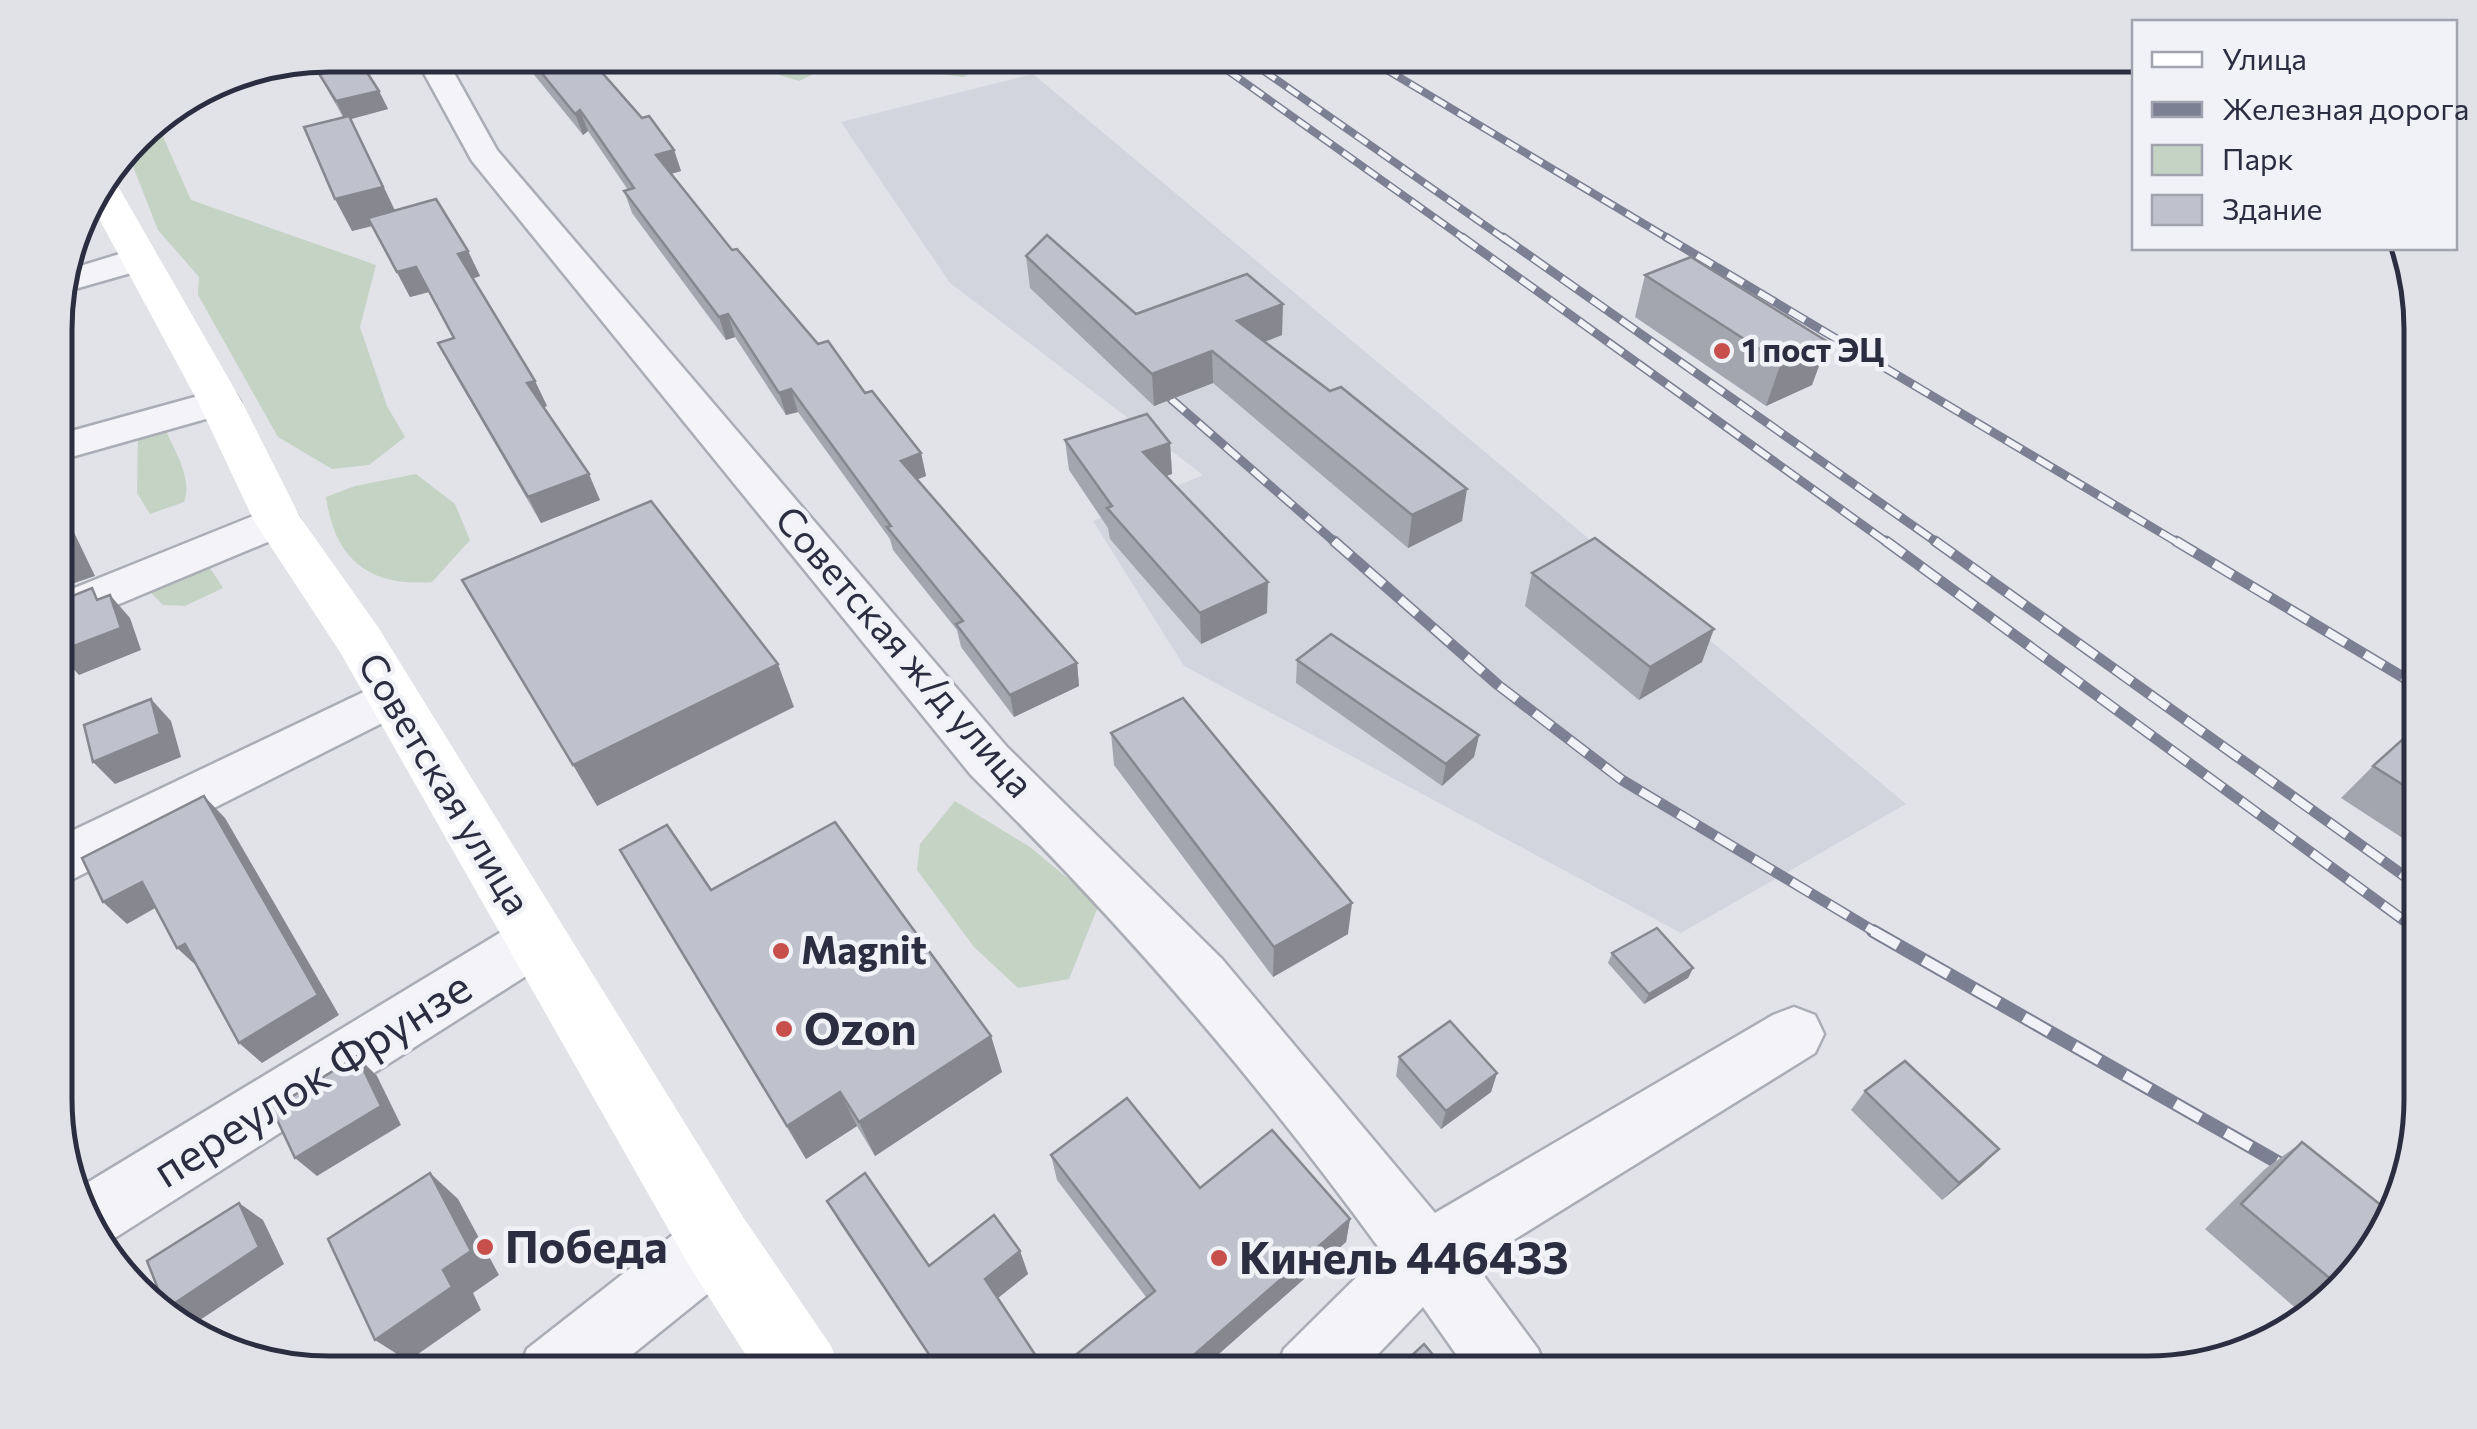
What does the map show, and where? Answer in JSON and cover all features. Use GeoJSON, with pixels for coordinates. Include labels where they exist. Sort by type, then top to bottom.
{"type":"FeatureCollection","features":[{"type":"Feature","properties":{"kind":"main road","name":"Советская улица"},"geometry":{"type":"LineString","coordinates":[[108,200],[220,402],[278,521],[391,696],[717,1243],[791,1356]]}},
{"type":"Feature","properties":{"kind":"street","name":"Советская ж/д улица"},"geometry":{"type":"LineString","coordinates":[[439,73],[483,154],[989,761],[1082,847],[1288,1074],[1427,1254],[1499,1356]]}},
{"type":"Feature","properties":{"kind":"street"},"geometry":{"type":"LineString","coordinates":[[77,279],[140,259]]}},
{"type":"Feature","properties":{"kind":"street"},"geometry":{"type":"LineString","coordinates":[[73,443],[220,402]]}},
{"type":"Feature","properties":{"kind":"street"},"geometry":{"type":"LineString","coordinates":[[73,607],[278,521]]}},
{"type":"Feature","properties":{"kind":"street"},"geometry":{"type":"LineString","coordinates":[[73,856],[391,696]]}},
{"type":"Feature","properties":{"kind":"street","name":"переулок Фрунзе"},"geometry":{"type":"LineString","coordinates":[[99,1212],[536,940]]}},
{"type":"Feature","properties":{"kind":"street"},"geometry":{"type":"LineString","coordinates":[[1328,1356],[1427,1254],[1794,1034]]}},
{"type":"Feature","properties":{"kind":"street"},"geometry":{"type":"LineString","coordinates":[[575,1356],[717,1243]]}},
{"type":"Feature","properties":{"kind":"shaded area"},"geometry":{"type":"Polygon","coordinates":[[[1033,74],[1906,804],[1681,933],[1184,666],[1093,521],[1203,475],[950,283],[841,122],[1033,74]]]}},
{"type":"Feature","properties":{"kind":"green space"},"geometry":{"type":"Polygon","coordinates":[[[773,73],[816,73],[799,81],[773,73]]]}},
{"type":"Feature","properties":{"kind":"green space"},"geometry":{"type":"Polygon","coordinates":[[[932,73],[971,73],[963,77],[932,73]]]}},
{"type":"Feature","properties":{"kind":"green space"},"geometry":{"type":"Polygon","coordinates":[[[162,135],[191,200],[376,265],[360,327],[387,406],[405,437],[369,465],[332,469],[278,437],[198,295],[199,277],[158,230],[132,165],[162,135]]]}},
{"type":"Feature","properties":{"kind":"green space"},"geometry":{"type":"Polygon","coordinates":[[[166,431],[182,466],[186,493],[184,502],[150,514],[137,493],[138,435],[166,431]]]}},
{"type":"Feature","properties":{"kind":"green space"},"geometry":{"type":"Polygon","coordinates":[[[416,474],[455,504],[470,540],[432,582],[390,580],[359,565],[338,538],[326,497],[355,486],[416,474]]]}},
{"type":"Feature","properties":{"kind":"green space"},"geometry":{"type":"Polygon","coordinates":[[[210,568],[223,588],[185,606],[163,605],[149,591],[210,568]]]}},
{"type":"Feature","properties":{"kind":"green space"},"geometry":{"type":"Polygon","coordinates":[[[955,801],[1030,847],[1099,904],[1069,979],[1018,988],[974,947],[917,870],[920,844],[955,801]]]}},
{"type":"Feature","properties":{"kind":"building"},"geometry":{"type":"Polygon","coordinates":[[[319,73],[367,73],[379,91],[336,101],[319,73]]]}},
{"type":"Feature","properties":{"kind":"building"},"geometry":{"type":"Polygon","coordinates":[[[542,73],[602,73],[642,118],[649,116],[674,150],[656,155],[732,250],[737,249],[818,344],[828,341],[865,393],[872,391],[921,453],[901,461],[1077,663],[1010,695],[956,624],[963,621],[887,527],[891,526],[791,389],[779,393],[728,314],[719,317],[624,191],[634,188],[580,110],[575,114],[542,73]]]}},
{"type":"Feature","properties":{"kind":"building"},"geometry":{"type":"Polygon","coordinates":[[[349,116],[383,187],[335,199],[304,127],[349,116]]]}},
{"type":"Feature","properties":{"kind":"building"},"geometry":{"type":"Polygon","coordinates":[[[436,199],[468,251],[458,254],[535,381],[527,383],[589,474],[528,497],[438,343],[454,338],[416,267],[397,272],[368,218],[436,199]]]}},
{"type":"Feature","properties":{"kind":"building"},"geometry":{"type":"Polygon","coordinates":[[[1047,235],[1136,314],[1247,274],[1283,304],[1237,321],[1330,391],[1341,387],[1467,489],[1412,515],[1212,351],[1152,374],[1026,256],[1047,235]]]}},
{"type":"Feature","properties":{"kind":"building"},"geometry":{"type":"Polygon","coordinates":[[[1691,257],[1828,342],[1781,363],[1645,275],[1691,257]]]}},
{"type":"Feature","properties":{"kind":"building"},"geometry":{"type":"Polygon","coordinates":[[[1147,414],[1170,443],[1143,452],[1268,582],[1200,613],[1107,508],[1112,506],[1065,440],[1147,414]]]}},
{"type":"Feature","properties":{"kind":"building"},"geometry":{"type":"Polygon","coordinates":[[[651,501],[778,664],[573,765],[462,580],[651,501]]]}},
{"type":"Feature","properties":{"kind":"building"},"geometry":{"type":"Polygon","coordinates":[[[1595,538],[1714,629],[1650,667],[1532,573],[1595,538]]]}},
{"type":"Feature","properties":{"kind":"building"},"geometry":{"type":"Polygon","coordinates":[[[92,588],[97,600],[110,595],[121,628],[73,646],[73,596],[92,588]]]}},
{"type":"Feature","properties":{"kind":"building"},"geometry":{"type":"Polygon","coordinates":[[[1331,634],[1479,735],[1446,764],[1297,660],[1331,634]]]}},
{"type":"Feature","properties":{"kind":"building"},"geometry":{"type":"Polygon","coordinates":[[[1183,698],[1352,903],[1274,947],[1111,733],[1183,698]]]}},
{"type":"Feature","properties":{"kind":"building"},"geometry":{"type":"Polygon","coordinates":[[[151,699],[160,734],[93,762],[84,725],[151,699]]]}},
{"type":"Feature","properties":{"kind":"building"},"geometry":{"type":"Polygon","coordinates":[[[2404,738],[2404,785],[2373,766],[2404,738]]]}},
{"type":"Feature","properties":{"kind":"building"},"geometry":{"type":"Polygon","coordinates":[[[204,796],[318,995],[239,1043],[185,944],[177,948],[142,882],[103,902],[82,858],[204,796]]]}},
{"type":"Feature","properties":{"kind":"building"},"geometry":{"type":"Polygon","coordinates":[[[835,822],[991,1036],[859,1122],[840,1092],[787,1126],[620,850],[667,825],[711,890],[835,822]]]}},
{"type":"Feature","properties":{"kind":"building"},"geometry":{"type":"Polygon","coordinates":[[[1657,928],[1693,968],[1649,994],[1612,953],[1657,928]]]}},
{"type":"Feature","properties":{"kind":"building"},"geometry":{"type":"Polygon","coordinates":[[[1450,1021],[1497,1073],[1446,1111],[1399,1057],[1450,1021]]]}},
{"type":"Feature","properties":{"kind":"building"},"geometry":{"type":"Polygon","coordinates":[[[357,1056],[381,1106],[295,1158],[272,1109],[357,1056]]]}},
{"type":"Feature","properties":{"kind":"building"},"geometry":{"type":"Polygon","coordinates":[[[1905,1061],[1999,1149],[1959,1183],[1865,1091],[1905,1061]]]}},
{"type":"Feature","properties":{"kind":"building"},"geometry":{"type":"Polygon","coordinates":[[[1127,1098],[1200,1188],[1272,1130],[1350,1219],[1193,1356],[1074,1356],[1155,1291],[1051,1155],[1127,1098]]]}},
{"type":"Feature","properties":{"kind":"building"},"geometry":{"type":"Polygon","coordinates":[[[2302,1142],[2381,1205],[2351,1256],[2331,1279],[2241,1204],[2302,1142]]]}},
{"type":"Feature","properties":{"kind":"building"},"geometry":{"type":"Polygon","coordinates":[[[430,1173],[471,1251],[443,1270],[452,1287],[375,1340],[328,1239],[430,1173]]]}},
{"type":"Feature","properties":{"kind":"building"},"geometry":{"type":"Polygon","coordinates":[[[865,1173],[929,1266],[994,1215],[1020,1251],[985,1279],[1036,1356],[930,1356],[827,1201],[865,1173]]]}},
{"type":"Feature","properties":{"kind":"building"},"geometry":{"type":"Polygon","coordinates":[[[239,1203],[259,1247],[174,1304],[159,1292],[147,1261],[239,1203]]]}},
{"type":"Feature","properties":{"kind":"building"},"geometry":{"type":"Polygon","coordinates":[[[1424,1344],[1434,1356],[1411,1356],[1424,1344]]]}},
{"type":"Feature","properties":{"kind":"railway"},"geometry":{"type":"LineString","coordinates":[[1231,73],[1466,240]]}},
{"type":"Feature","properties":{"kind":"railway"},"geometry":{"type":"LineString","coordinates":[[1267,73],[1506,240]]}},
{"type":"Feature","properties":{"kind":"railway"},"geometry":{"type":"LineString","coordinates":[[1392,73],[1671,240]]}},
{"type":"Feature","properties":{"kind":"railway"},"geometry":{"type":"LineString","coordinates":[[1462,237],[1889,544]]}},
{"type":"Feature","properties":{"kind":"railway"},"geometry":{"type":"LineString","coordinates":[[1503,237],[1939,544]]}},
{"type":"Feature","properties":{"kind":"railway"},"geometry":{"type":"LineString","coordinates":[[1666,237],[2180,544]]}},
{"type":"Feature","properties":{"kind":"railway"},"geometry":{"type":"LineString","coordinates":[[1171,399],[1337,544]]}},
{"type":"Feature","properties":{"kind":"railway"},"geometry":{"type":"LineString","coordinates":[[1334,541],[1498,685],[1622,780],[1877,933]]}},
{"type":"Feature","properties":{"kind":"railway"},"geometry":{"type":"LineString","coordinates":[[1886,541],[2404,921]]}},
{"type":"Feature","properties":{"kind":"railway"},"geometry":{"type":"LineString","coordinates":[[1935,541],[2404,876]]}},
{"type":"Feature","properties":{"kind":"railway"},"geometry":{"type":"LineString","coordinates":[[2176,541],[2404,678]]}},
{"type":"Feature","properties":{"kind":"railway"},"geometry":{"type":"LineString","coordinates":[[1873,931],[2300,1175]]}},
{"type":"Feature","properties":{"kind":"place","name":"1 пост ЭЦ"},"geometry":{"type":"Point","coordinates":[1722,351]}},
{"type":"Feature","properties":{"kind":"place","name":"Magnit"},"geometry":{"type":"Point","coordinates":[781,951]}},
{"type":"Feature","properties":{"kind":"place","name":"Ozon"},"geometry":{"type":"Point","coordinates":[784,1029]}},
{"type":"Feature","properties":{"kind":"place","name":"Победа"},"geometry":{"type":"Point","coordinates":[485,1247]}},
{"type":"Feature","properties":{"kind":"place","name":"Кинель 446433"},"geometry":{"type":"Point","coordinates":[1219,1258]}}]}
